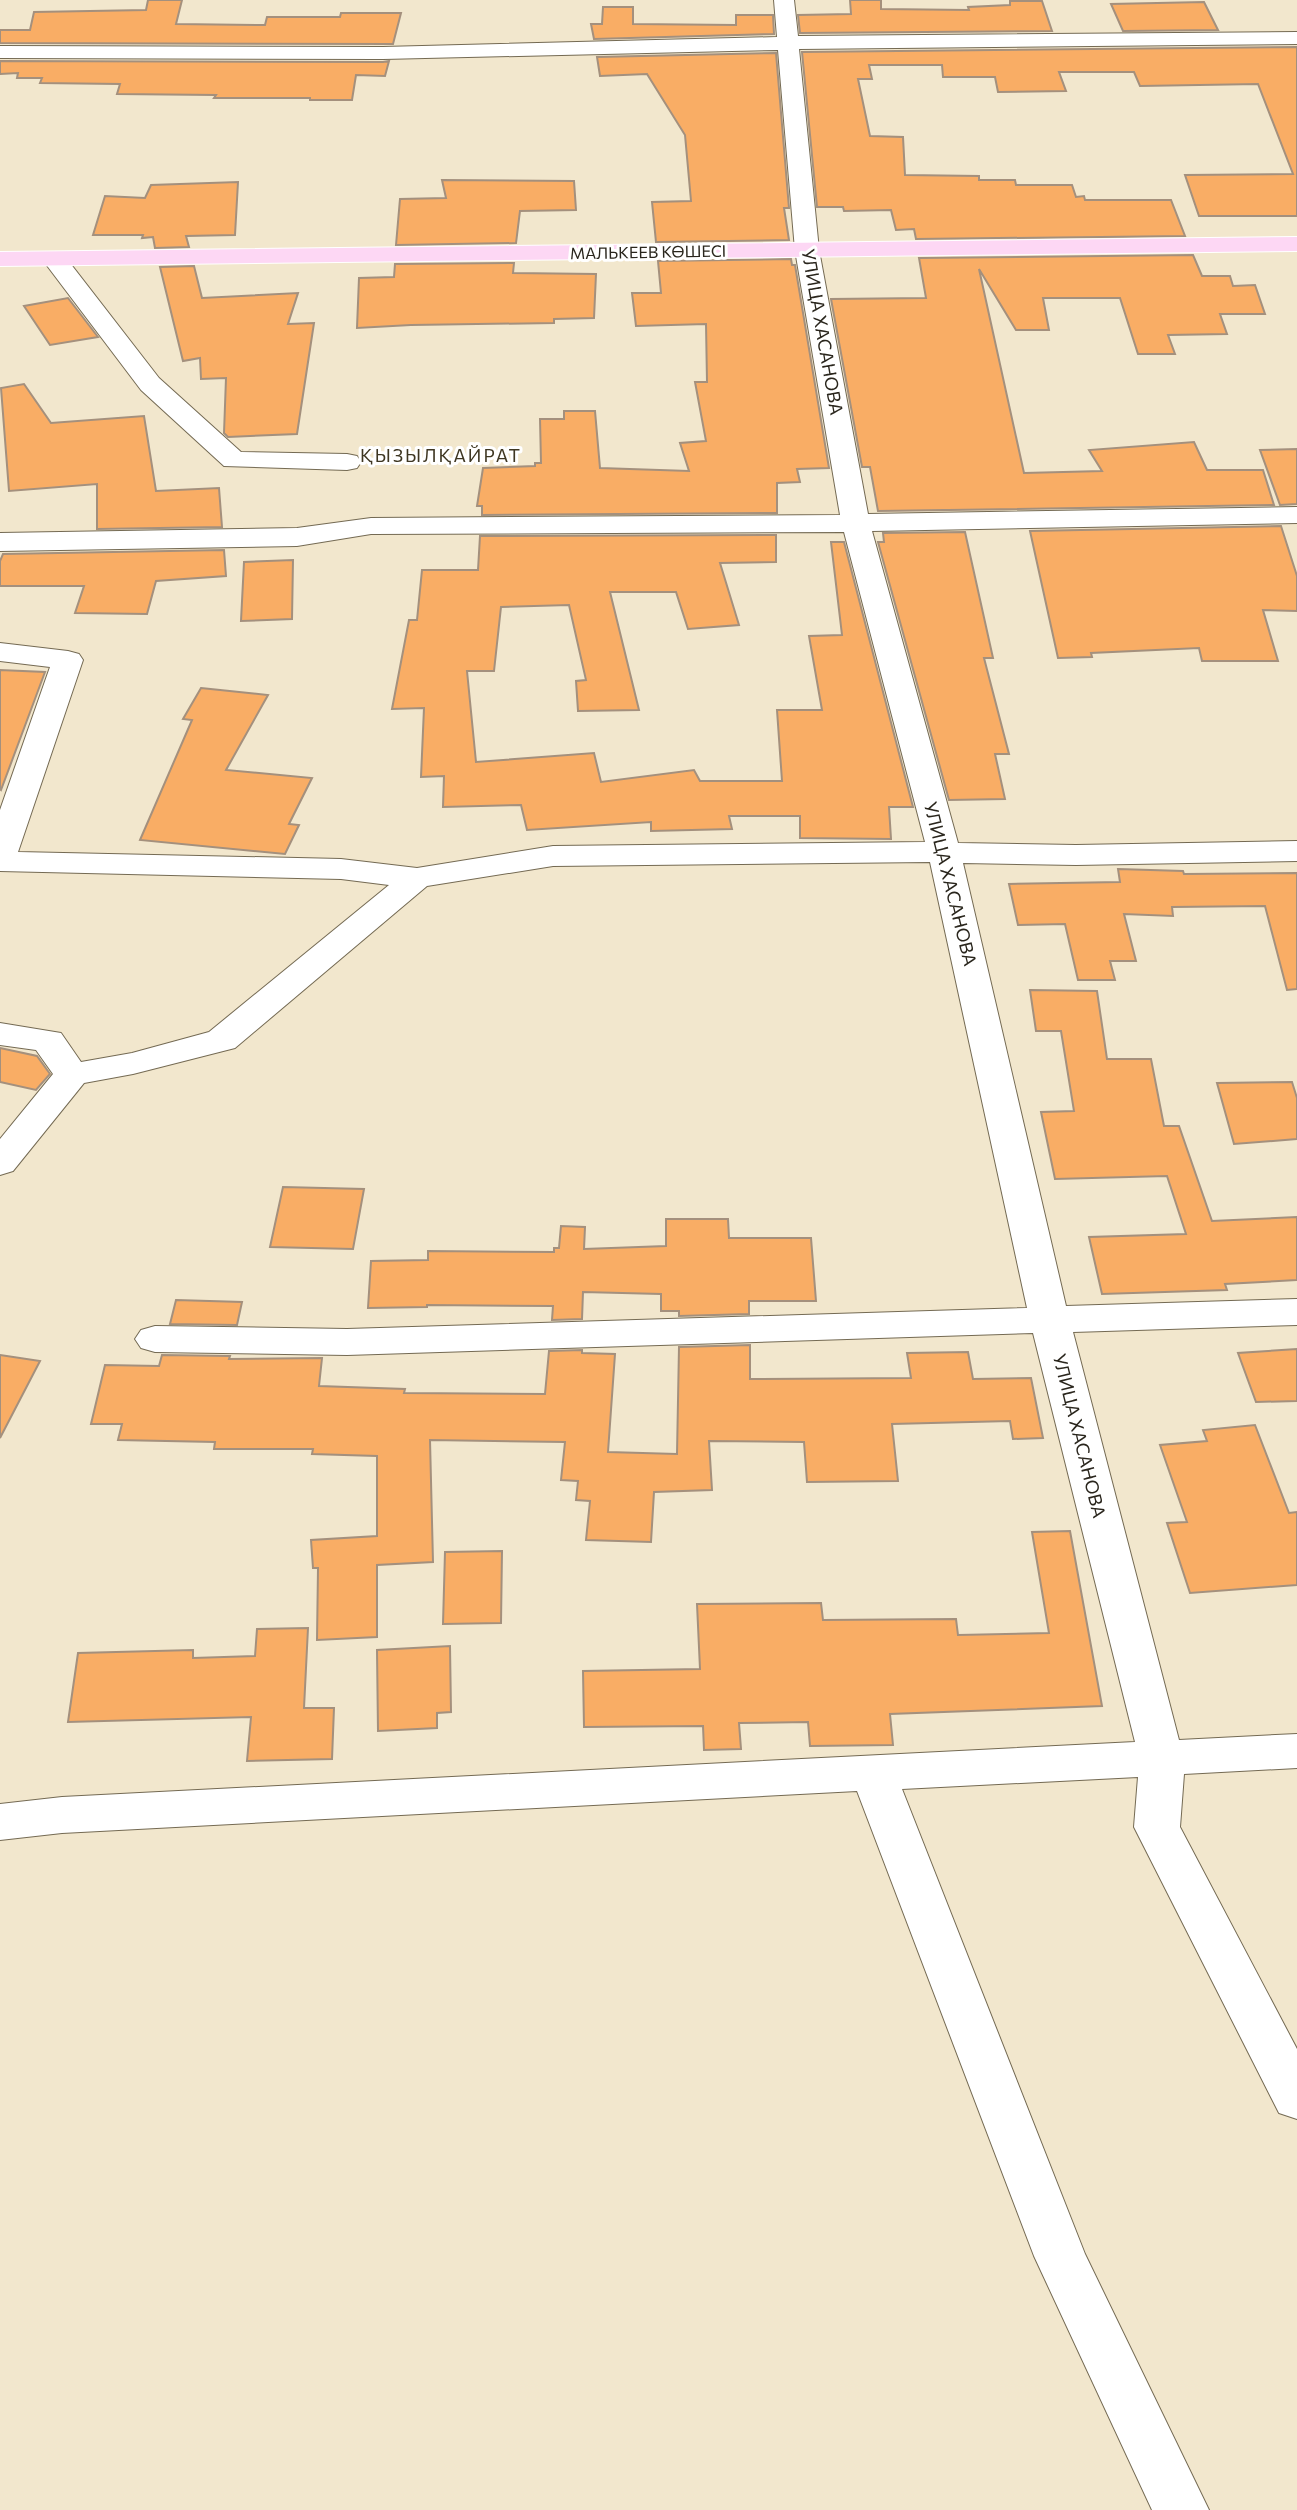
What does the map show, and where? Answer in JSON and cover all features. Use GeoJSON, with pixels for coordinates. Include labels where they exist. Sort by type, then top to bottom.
{"type":"FeatureCollection","features":[{"type":"Feature","properties":{"kind":"main road","name":"МАЛЬКЕЕВ КӨШЕСІ"},"geometry":{"type":"LineString","coordinates":[[0,260],[1297,244]]}},
{"type":"Feature","properties":{"kind":"street","name":"УЛИЦА ХАСАНОВА"},"geometry":{"type":"LineString","coordinates":[[784,0],[790,42],[807,250],[856,523],[944,852],[1050,1321],[1162,1759],[1157,1827],[1297,2098]]}},
{"type":"Feature","properties":{"kind":"street"},"geometry":{"type":"LineString","coordinates":[[0,52],[383,53],[790,42],[1297,38]]}},
{"type":"Feature","properties":{"kind":"street"},"geometry":{"type":"LineString","coordinates":[[54,259],[150,384],[234,460],[347,462]]}},
{"type":"Feature","properties":{"kind":"street"},"geometry":{"type":"LineString","coordinates":[[0,542],[297,537],[371,526],[856,523],[1297,515]]}},
{"type":"Feature","properties":{"kind":"street"},"geometry":{"type":"LineString","coordinates":[[0,652],[68,660],[0,859],[341,869],[417,878],[553,856],[1297,851]]}},
{"type":"Feature","properties":{"kind":"street"},"geometry":{"type":"LineString","coordinates":[[0,1163],[72,1074],[133,1063],[222,1040],[417,878]]}},
{"type":"Feature","properties":{"kind":"street"},"geometry":{"type":"LineString","coordinates":[[0,1034],[48,1041],[72,1074]]}},
{"type":"Feature","properties":{"kind":"street"},"geometry":{"type":"LineString","coordinates":[[155,1339],[347,1342],[1297,1312]]}},
{"type":"Feature","properties":{"kind":"street"},"geometry":{"type":"LineString","coordinates":[[0,1822],[62,1815],[1297,1751]]}},
{"type":"Feature","properties":{"kind":"street"},"geometry":{"type":"LineString","coordinates":[[873,1774],[1060,2256],[1181,2510]]}},
{"type":"Feature","properties":{"kind":"building"},"geometry":{"type":"Polygon","coordinates":[[[148,0],[182,0],[176,24],[265,25],[267,17],[340,17],[341,13],[401,13],[393,44],[0,43],[0,30],[30,30],[34,12],[146,10],[148,0]]]}},
{"type":"Feature","properties":{"kind":"building"},"geometry":{"type":"Polygon","coordinates":[[[850,0],[881,0],[881,9],[969,10],[968,7],[1010,5],[1010,1],[1042,1],[1052,31],[800,33],[798,15],[851,14],[850,0]]]}},
{"type":"Feature","properties":{"kind":"building"},"geometry":{"type":"Polygon","coordinates":[[[1204,2],[1218,30],[1123,31],[1111,4],[1204,2]]]}},
{"type":"Feature","properties":{"kind":"building"},"geometry":{"type":"Polygon","coordinates":[[[603,7],[633,7],[633,24],[736,25],[736,15],[773,15],[774,34],[594,39],[591,24],[602,24],[603,7]]]}},
{"type":"Feature","properties":{"kind":"building"},"geometry":{"type":"Polygon","coordinates":[[[1297,47],[1297,216],[1199,216],[1185,175],[1293,174],[1258,84],[1140,86],[1134,72],[1059,72],[1066,91],[998,92],[995,77],[943,77],[942,65],[869,65],[872,79],[858,79],[870,136],[903,137],[905,175],[979,176],[979,180],[1015,180],[1016,185],[1072,185],[1076,197],[1084,196],[1085,200],[1171,200],[1185,236],[916,239],[914,229],[896,230],[891,210],[844,211],[843,207],[817,207],[802,52],[1297,47]]]}},
{"type":"Feature","properties":{"kind":"building"},"geometry":{"type":"Polygon","coordinates":[[[776,53],[789,208],[784,208],[789,240],[656,242],[652,202],[691,201],[685,135],[647,74],[600,76],[597,57],[776,53]]]}},
{"type":"Feature","properties":{"kind":"building"},"geometry":{"type":"Polygon","coordinates":[[[0,61],[389,61],[385,76],[356,75],[352,100],[310,100],[117,94],[120,84],[40,83],[42,78],[17,78],[18,73],[0,74],[0,61]]]}},
{"type":"Feature","properties":{"kind":"building"},"geometry":{"type":"Polygon","coordinates":[[[442,180],[574,181],[576,210],[520,211],[516,243],[396,245],[400,199],[446,198],[442,180]]]}},
{"type":"Feature","properties":{"kind":"building"},"geometry":{"type":"Polygon","coordinates":[[[238,182],[235,235],[186,236],[189,247],[155,248],[153,237],[93,235],[105,196],[145,198],[151,185],[238,182]]]}},
{"type":"Feature","properties":{"kind":"building"},"geometry":{"type":"Polygon","coordinates":[[[1193,255],[1202,276],[1230,276],[1233,286],[1255,285],[1265,314],[1220,314],[1227,334],[1168,335],[1175,354],[1138,354],[1120,298],[1043,298],[1049,330],[1016,330],[979,269],[1024,473],[1102,471],[1089,450],[1194,442],[1207,470],[1263,470],[1274,505],[878,511],[870,467],[862,467],[831,299],[926,298],[919,258],[1193,255]]]}},
{"type":"Feature","properties":{"kind":"building"},"geometry":{"type":"Polygon","coordinates":[[[791,259],[792,265],[795,265],[829,468],[797,469],[800,482],[777,483],[777,513],[482,515],[482,506],[477,506],[483,468],[535,466],[535,463],[541,463],[540,419],[564,419],[564,411],[595,411],[600,468],[689,471],[680,443],[706,441],[695,382],[707,382],[706,324],[636,326],[632,293],[661,293],[658,261],[791,259]]]}},
{"type":"Feature","properties":{"kind":"building"},"geometry":{"type":"Polygon","coordinates":[[[514,263],[513,273],[596,274],[594,318],[554,319],[554,323],[357,328],[359,278],[394,277],[395,264],[514,263]]]}},
{"type":"Feature","properties":{"kind":"building"},"geometry":{"type":"Polygon","coordinates":[[[194,266],[202,298],[298,293],[288,324],[314,323],[297,434],[228,437],[224,433],[226,378],[201,379],[200,358],[183,361],[160,267],[194,266]]]}},
{"type":"Feature","properties":{"kind":"building"},"geometry":{"type":"Polygon","coordinates":[[[68,298],[98,337],[50,345],[24,306],[68,298]]]}},
{"type":"Feature","properties":{"kind":"building"},"geometry":{"type":"Polygon","coordinates":[[[24,384],[51,423],[144,416],[156,491],[219,488],[222,527],[97,529],[97,484],[9,491],[1,388],[24,384]]]}},
{"type":"Feature","properties":{"kind":"building"},"geometry":{"type":"Polygon","coordinates":[[[1297,449],[1297,504],[1280,505],[1260,450],[1297,449]]]}},
{"type":"Feature","properties":{"kind":"building"},"geometry":{"type":"Polygon","coordinates":[[[1281,526],[1297,576],[1297,611],[1263,610],[1278,661],[1202,661],[1199,648],[1091,653],[1092,657],[1058,658],[1030,531],[1281,526]]]}},
{"type":"Feature","properties":{"kind":"building"},"geometry":{"type":"Polygon","coordinates":[[[965,532],[993,658],[984,658],[1009,754],[995,754],[1005,799],[949,800],[878,542],[884,542],[883,533],[965,532]]]}},
{"type":"Feature","properties":{"kind":"building"},"geometry":{"type":"Polygon","coordinates":[[[776,535],[776,562],[720,563],[739,625],[688,629],[676,592],[610,592],[639,710],[578,711],[576,681],[586,680],[569,605],[501,607],[494,671],[467,671],[476,762],[594,753],[601,782],[694,770],[700,781],[782,781],[777,710],[822,710],[809,636],[842,635],[831,542],[844,542],[913,807],[889,807],[891,839],[800,838],[800,816],[729,816],[732,829],[651,831],[651,822],[527,830],[521,805],[443,807],[444,776],[421,777],[424,708],[392,709],[409,620],[417,620],[422,570],[478,570],[480,536],[776,535]]]}},
{"type":"Feature","properties":{"kind":"building"},"geometry":{"type":"Polygon","coordinates":[[[224,550],[226,576],[156,581],[147,614],[75,613],[84,586],[0,586],[0,561],[3,554],[224,550]]]}},
{"type":"Feature","properties":{"kind":"building"},"geometry":{"type":"Polygon","coordinates":[[[293,560],[292,619],[241,621],[244,562],[293,560]]]}},
{"type":"Feature","properties":{"kind":"building"},"geometry":{"type":"Polygon","coordinates":[[[0,670],[45,672],[1,790],[0,789],[0,670]]]}},
{"type":"Feature","properties":{"kind":"building"},"geometry":{"type":"Polygon","coordinates":[[[201,688],[268,695],[226,770],[312,778],[289,824],[299,825],[285,854],[140,840],[192,720],[183,719],[201,688]]]}},
{"type":"Feature","properties":{"kind":"building"},"geometry":{"type":"Polygon","coordinates":[[[1118,869],[1183,871],[1184,874],[1297,873],[1297,989],[1287,990],[1265,906],[1172,907],[1173,916],[1124,914],[1136,961],[1110,961],[1115,980],[1078,980],[1065,924],[1018,925],[1009,884],[1120,882],[1118,869]]]}},
{"type":"Feature","properties":{"kind":"building"},"geometry":{"type":"Polygon","coordinates":[[[1030,990],[1097,991],[1107,1059],[1151,1059],[1164,1126],[1179,1126],[1212,1221],[1297,1217],[1297,1280],[1225,1284],[1227,1290],[1102,1294],[1089,1237],[1186,1234],[1167,1176],[1055,1179],[1041,1112],[1074,1111],[1061,1031],[1036,1031],[1030,990]]]}},
{"type":"Feature","properties":{"kind":"building"},"geometry":{"type":"Polygon","coordinates":[[[0,1048],[37,1056],[50,1074],[36,1090],[0,1082],[0,1048]]]}},
{"type":"Feature","properties":{"kind":"building"},"geometry":{"type":"Polygon","coordinates":[[[1292,1082],[1297,1098],[1297,1139],[1234,1144],[1217,1083],[1292,1082]]]}},
{"type":"Feature","properties":{"kind":"building"},"geometry":{"type":"Polygon","coordinates":[[[283,1187],[364,1189],[353,1249],[270,1247],[283,1187]]]}},
{"type":"Feature","properties":{"kind":"building"},"geometry":{"type":"Polygon","coordinates":[[[666,1219],[728,1219],[729,1238],[811,1238],[816,1301],[749,1301],[749,1314],[679,1316],[679,1311],[661,1311],[661,1294],[583,1292],[582,1319],[552,1320],[553,1306],[427,1305],[368,1308],[371,1261],[428,1260],[428,1251],[554,1252],[554,1248],[559,1248],[561,1226],[585,1227],[584,1249],[666,1246],[666,1219]]]}},
{"type":"Feature","properties":{"kind":"building"},"geometry":{"type":"Polygon","coordinates":[[[176,1300],[242,1302],[237,1325],[170,1324],[176,1300]]]}},
{"type":"Feature","properties":{"kind":"building"},"geometry":{"type":"Polygon","coordinates":[[[750,1345],[750,1379],[911,1378],[907,1353],[968,1352],[973,1379],[1031,1378],[1043,1438],[1013,1439],[1010,1421],[892,1424],[898,1481],[807,1482],[804,1442],[709,1441],[712,1490],[654,1492],[651,1542],[586,1540],[590,1501],[576,1500],[578,1481],[561,1480],[565,1442],[430,1440],[433,1562],[377,1565],[377,1637],[317,1640],[318,1568],[313,1568],[311,1540],[377,1536],[377,1456],[312,1454],[313,1449],[214,1449],[215,1442],[118,1440],[122,1424],[91,1424],[105,1365],[159,1366],[162,1355],[230,1356],[229,1359],[322,1358],[319,1386],[405,1389],[404,1393],[545,1394],[549,1351],[582,1350],[582,1353],[615,1354],[608,1452],[677,1454],[679,1347],[750,1345]]]}},
{"type":"Feature","properties":{"kind":"building"},"geometry":{"type":"Polygon","coordinates":[[[1297,1349],[1297,1401],[1256,1402],[1238,1353],[1297,1349]]]}},
{"type":"Feature","properties":{"kind":"building"},"geometry":{"type":"Polygon","coordinates":[[[0,1355],[40,1361],[0,1438],[0,1355]]]}},
{"type":"Feature","properties":{"kind":"building"},"geometry":{"type":"Polygon","coordinates":[[[1255,1425],[1289,1513],[1297,1512],[1297,1585],[1190,1593],[1167,1523],[1187,1522],[1160,1445],[1207,1441],[1203,1430],[1255,1425]]]}},
{"type":"Feature","properties":{"kind":"building"},"geometry":{"type":"Polygon","coordinates":[[[1070,1531],[1102,1706],[890,1714],[893,1745],[810,1746],[808,1722],[739,1723],[741,1749],[704,1750],[703,1726],[584,1727],[583,1671],[700,1669],[697,1604],[821,1603],[823,1620],[956,1619],[958,1635],[1049,1633],[1032,1532],[1070,1531]]]}},
{"type":"Feature","properties":{"kind":"building"},"geometry":{"type":"Polygon","coordinates":[[[502,1551],[501,1623],[443,1624],[445,1552],[502,1551]]]}},
{"type":"Feature","properties":{"kind":"building"},"geometry":{"type":"Polygon","coordinates":[[[308,1628],[304,1708],[334,1708],[332,1759],[247,1761],[251,1717],[68,1722],[78,1653],[193,1650],[193,1658],[255,1656],[257,1629],[308,1628]]]}},
{"type":"Feature","properties":{"kind":"building"},"geometry":{"type":"Polygon","coordinates":[[[450,1646],[451,1712],[437,1713],[437,1728],[378,1731],[377,1650],[450,1646]]]}},
{"type":"Feature","properties":{"kind":"district","name":"ҚЫЗЫЛҚАЙРАТ"},"geometry":{"type":"Point","coordinates":[441,456]}}]}
